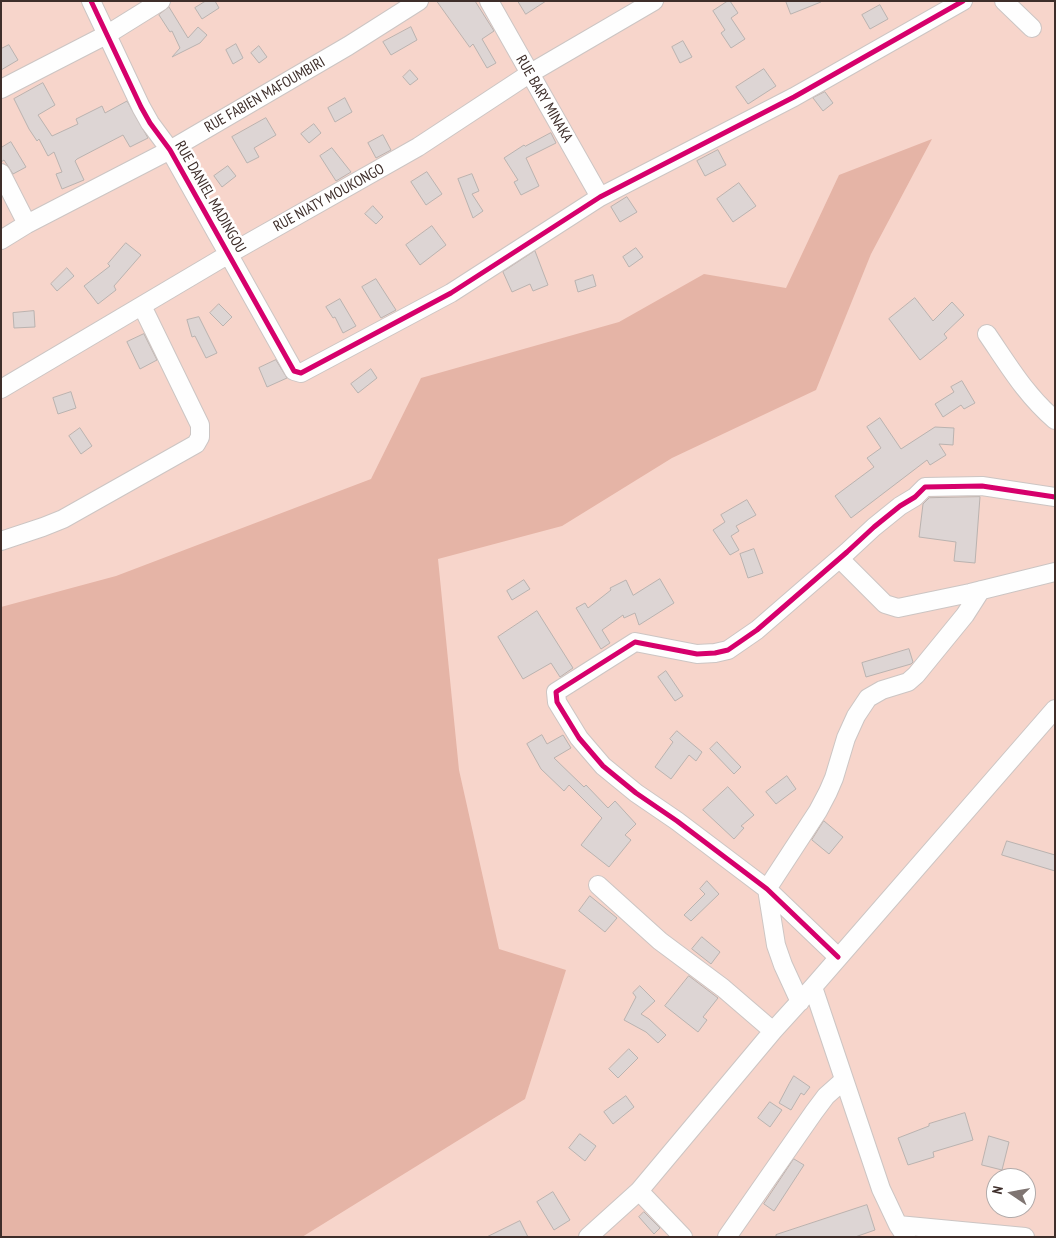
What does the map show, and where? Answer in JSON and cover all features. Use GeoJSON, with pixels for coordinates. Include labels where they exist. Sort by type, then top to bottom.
{"type":"FeatureCollection","features":[{"type":"Feature","properties":{"kind":"street","name":"RUE DANIEL MADINGOU"},"geometry":{"type":"LineString","coordinates":[[91,1],[141,107],[170,150],[294,371],[301,373],[452,293],[600,198]]}},
{"type":"Feature","properties":{"kind":"street"},"geometry":{"type":"LineString","coordinates":[[1,89],[108,34],[161,1]]}},
{"type":"Feature","properties":{"kind":"street","name":"RUE BARY MINAKA"},"geometry":{"type":"LineString","coordinates":[[489,1],[600,198]]}},
{"type":"Feature","properties":{"kind":"street","name":"RUE NIATY MOUKONGO"},"geometry":{"type":"LineString","coordinates":[[1,389],[229,254],[418,148],[530,74],[654,1]]}},
{"type":"Feature","properties":{"kind":"street"},"geometry":{"type":"LineString","coordinates":[[600,198],[794,97],[963,1]]}},
{"type":"Feature","properties":{"kind":"street"},"geometry":{"type":"LineString","coordinates":[[1004,1],[1032,28]]}},
{"type":"Feature","properties":{"kind":"street","name":"RUE FABIEN MAFOUMBIRI"},"geometry":{"type":"LineString","coordinates":[[1,240],[27,224],[170,150],[413,3]]}},
{"type":"Feature","properties":{"kind":"street"},"geometry":{"type":"LineString","coordinates":[[1,173],[27,224]]}},
{"type":"Feature","properties":{"kind":"street"},"geometry":{"type":"LineString","coordinates":[[1,541],[63,519],[196,444],[200,437],[200,425],[142,306]]}},
{"type":"Feature","properties":{"kind":"street"},"geometry":{"type":"LineString","coordinates":[[987,334],[1037,405],[1055,420]]}},
{"type":"Feature","properties":{"kind":"street"},"geometry":{"type":"LineString","coordinates":[[838,957],[767,889],[677,821],[636,793],[603,766],[579,738],[557,702],[556,692],[635,642],[697,654],[728,650],[757,630],[840,559],[874,526],[925,488],[982,486],[1055,496]]}},
{"type":"Feature","properties":{"kind":"street"},"geometry":{"type":"LineString","coordinates":[[840,559],[885,604],[898,608],[1055,572]]}},
{"type":"Feature","properties":{"kind":"street"},"geometry":{"type":"LineString","coordinates":[[800,1002],[776,945],[767,889],[818,811],[834,778],[846,738],[856,716],[868,698],[882,690],[908,682],[916,675],[965,615],[981,590]]}},
{"type":"Feature","properties":{"kind":"street"},"geometry":{"type":"LineString","coordinates":[[588,1237],[639,1191],[773,1031],[813,988],[1055,709]]}},
{"type":"Feature","properties":{"kind":"street"},"geometry":{"type":"LineString","coordinates":[[598,885],[660,941],[723,988],[773,1031]]}},
{"type":"Feature","properties":{"kind":"street"},"geometry":{"type":"LineString","coordinates":[[813,988],[881,1189],[902,1231],[1025,1237]]}},
{"type":"Feature","properties":{"kind":"street"},"geometry":{"type":"LineString","coordinates":[[727,1237],[826,1096],[844,1080]]}},
{"type":"Feature","properties":{"kind":"street"},"geometry":{"type":"LineString","coordinates":[[639,1191],[683,1237]]}},
{"type":"Feature","properties":{"kind":"shaded area"},"geometry":{"type":"Polygon","coordinates":[[[1,1],[1055,1],[1055,1237],[1,1237],[1,1]]]}},
{"type":"Feature","properties":{"kind":"shaded area"},"geometry":{"type":"Polygon","coordinates":[[[932,139],[871,254],[816,390],[672,458],[562,526],[438,559],[459,770],[499,949],[566,970],[525,1099],[302,1237],[1,1237],[1,607],[116,576],[371,479],[421,378],[619,322],[704,274],[786,288],[839,175],[932,139]]]}},
{"type":"Feature","properties":{"kind":"building"},"geometry":{"type":"Polygon","coordinates":[[[206,1],[215,1],[219,8],[202,19],[195,8],[206,1]]]}},
{"type":"Feature","properties":{"kind":"building"},"geometry":{"type":"Polygon","coordinates":[[[437,1],[475,1],[494,31],[482,39],[496,63],[487,68],[473,44],[470,47],[437,1]]]}},
{"type":"Feature","properties":{"kind":"building"},"geometry":{"type":"Polygon","coordinates":[[[518,1],[546,1],[526,14],[518,1]]]}},
{"type":"Feature","properties":{"kind":"building"},"geometry":{"type":"Polygon","coordinates":[[[730,1],[738,13],[731,18],[745,39],[731,48],[721,33],[725,30],[713,11],[730,1]]]}},
{"type":"Feature","properties":{"kind":"building"},"geometry":{"type":"Polygon","coordinates":[[[786,1],[821,1],[821,2],[791,14],[786,1]]]}},
{"type":"Feature","properties":{"kind":"building"},"geometry":{"type":"Polygon","coordinates":[[[880,5],[888,19],[870,29],[862,15],[880,5]]]}},
{"type":"Feature","properties":{"kind":"building"},"geometry":{"type":"Polygon","coordinates":[[[169,7],[188,38],[198,27],[207,35],[200,43],[172,57],[180,48],[172,31],[170,32],[159,15],[169,7]]]}},
{"type":"Feature","properties":{"kind":"building"},"geometry":{"type":"Polygon","coordinates":[[[411,27],[417,40],[391,55],[383,42],[411,27]]]}},
{"type":"Feature","properties":{"kind":"building"},"geometry":{"type":"Polygon","coordinates":[[[683,41],[692,57],[680,63],[672,47],[683,41]]]}},
{"type":"Feature","properties":{"kind":"building"},"geometry":{"type":"Polygon","coordinates":[[[236,44],[243,58],[233,64],[226,50],[236,44]]]}},
{"type":"Feature","properties":{"kind":"building"},"geometry":{"type":"Polygon","coordinates":[[[9,45],[18,60],[1,70],[1,49],[9,45]]]}},
{"type":"Feature","properties":{"kind":"building"},"geometry":{"type":"Polygon","coordinates":[[[259,46],[267,57],[259,63],[251,53],[259,46]]]}},
{"type":"Feature","properties":{"kind":"building"},"geometry":{"type":"Polygon","coordinates":[[[764,69],[776,86],[748,104],[736,87],[764,69]]]}},
{"type":"Feature","properties":{"kind":"building"},"geometry":{"type":"Polygon","coordinates":[[[410,70],[418,79],[410,85],[403,77],[410,70]]]}},
{"type":"Feature","properties":{"kind":"building"},"geometry":{"type":"Polygon","coordinates":[[[43,83],[55,105],[38,115],[52,136],[78,124],[76,119],[102,106],[105,113],[127,101],[148,138],[130,147],[123,135],[77,159],[75,161],[84,180],[62,189],[56,174],[62,172],[54,152],[48,156],[39,139],[37,141],[29,129],[14,99],[43,83]]]}},
{"type":"Feature","properties":{"kind":"building"},"geometry":{"type":"Polygon","coordinates":[[[825,92],[833,103],[823,111],[813,98],[825,92]]]}},
{"type":"Feature","properties":{"kind":"building"},"geometry":{"type":"Polygon","coordinates":[[[345,98],[352,112],[335,122],[328,108],[345,98]]]}},
{"type":"Feature","properties":{"kind":"building"},"geometry":{"type":"Polygon","coordinates":[[[266,118],[276,135],[254,148],[259,157],[247,163],[232,137],[266,118]]]}},
{"type":"Feature","properties":{"kind":"building"},"geometry":{"type":"Polygon","coordinates":[[[314,124],[321,133],[309,143],[301,134],[314,124]]]}},
{"type":"Feature","properties":{"kind":"building"},"geometry":{"type":"Polygon","coordinates":[[[551,133],[556,143],[526,158],[539,186],[521,195],[514,182],[518,180],[504,158],[524,145],[551,133]]]}},
{"type":"Feature","properties":{"kind":"building"},"geometry":{"type":"Polygon","coordinates":[[[383,135],[391,150],[376,158],[368,143],[383,135]]]}},
{"type":"Feature","properties":{"kind":"building"},"geometry":{"type":"Polygon","coordinates":[[[11,142],[26,167],[13,174],[4,160],[1,162],[1,148],[11,142]]]}},
{"type":"Feature","properties":{"kind":"building"},"geometry":{"type":"Polygon","coordinates":[[[332,148],[351,172],[336,181],[320,156],[332,148]]]}},
{"type":"Feature","properties":{"kind":"building"},"geometry":{"type":"Polygon","coordinates":[[[718,150],[726,165],[705,176],[697,161],[718,150]]]}},
{"type":"Feature","properties":{"kind":"building"},"geometry":{"type":"Polygon","coordinates":[[[228,166],[236,176],[222,187],[214,176],[228,166]]]}},
{"type":"Feature","properties":{"kind":"building"},"geometry":{"type":"Polygon","coordinates":[[[427,172],[442,194],[426,205],[411,182],[427,172]]]}},
{"type":"Feature","properties":{"kind":"building"},"geometry":{"type":"Polygon","coordinates":[[[472,174],[479,191],[472,194],[483,211],[473,218],[458,179],[472,174]]]}},
{"type":"Feature","properties":{"kind":"building"},"geometry":{"type":"Polygon","coordinates":[[[739,183],[756,206],[733,222],[717,199],[739,183]]]}},
{"type":"Feature","properties":{"kind":"building"},"geometry":{"type":"Polygon","coordinates":[[[627,197],[637,212],[620,222],[611,207],[627,197]]]}},
{"type":"Feature","properties":{"kind":"building"},"geometry":{"type":"Polygon","coordinates":[[[373,206],[383,217],[376,224],[365,214],[373,206]]]}},
{"type":"Feature","properties":{"kind":"building"},"geometry":{"type":"Polygon","coordinates":[[[432,226],[446,245],[420,265],[406,245],[432,226]]]}},
{"type":"Feature","properties":{"kind":"building"},"geometry":{"type":"Polygon","coordinates":[[[126,243],[141,255],[114,286],[116,290],[98,304],[84,286],[110,266],[108,264],[126,243]]]}},
{"type":"Feature","properties":{"kind":"building"},"geometry":{"type":"Polygon","coordinates":[[[636,248],[643,257],[629,267],[623,257],[636,248]]]}},
{"type":"Feature","properties":{"kind":"building"},"geometry":{"type":"Polygon","coordinates":[[[535,251],[548,285],[533,291],[530,284],[512,292],[503,272],[535,251]]]}},
{"type":"Feature","properties":{"kind":"building"},"geometry":{"type":"Polygon","coordinates":[[[67,268],[74,276],[57,291],[51,284],[67,268]]]}},
{"type":"Feature","properties":{"kind":"building"},"geometry":{"type":"Polygon","coordinates":[[[593,275],[596,286],[578,292],[575,281],[593,275]]]}},
{"type":"Feature","properties":{"kind":"building"},"geometry":{"type":"Polygon","coordinates":[[[376,279],[396,310],[381,318],[362,287],[376,279]]]}},
{"type":"Feature","properties":{"kind":"building"},"geometry":{"type":"Polygon","coordinates":[[[915,298],[933,321],[952,302],[964,315],[944,334],[947,338],[920,360],[889,319],[915,298]]]}},
{"type":"Feature","properties":{"kind":"building"},"geometry":{"type":"Polygon","coordinates":[[[340,299],[356,326],[343,333],[335,317],[333,318],[326,307],[340,299]]]}},
{"type":"Feature","properties":{"kind":"building"},"geometry":{"type":"Polygon","coordinates":[[[219,304],[232,317],[223,326],[210,313],[219,304]]]}},
{"type":"Feature","properties":{"kind":"building"},"geometry":{"type":"Polygon","coordinates":[[[34,311],[35,327],[14,328],[13,313],[34,311]]]}},
{"type":"Feature","properties":{"kind":"building"},"geometry":{"type":"Polygon","coordinates":[[[199,317],[217,353],[206,358],[195,336],[192,337],[187,320],[199,317]]]}},
{"type":"Feature","properties":{"kind":"building"},"geometry":{"type":"Polygon","coordinates":[[[144,334],[157,360],[140,369],[127,342],[144,334]]]}},
{"type":"Feature","properties":{"kind":"building"},"geometry":{"type":"Polygon","coordinates":[[[276,360],[287,378],[267,387],[259,368],[276,360]]]}},
{"type":"Feature","properties":{"kind":"building"},"geometry":{"type":"Polygon","coordinates":[[[371,369],[377,378],[358,393],[351,384],[371,369]]]}},
{"type":"Feature","properties":{"kind":"building"},"geometry":{"type":"Polygon","coordinates":[[[962,381],[975,403],[964,409],[961,405],[943,417],[935,404],[954,392],[951,387],[962,381]]]}},
{"type":"Feature","properties":{"kind":"building"},"geometry":{"type":"Polygon","coordinates":[[[71,392],[76,408],[58,414],[53,398],[71,392]]]}},
{"type":"Feature","properties":{"kind":"building"},"geometry":{"type":"Polygon","coordinates":[[[880,418],[901,449],[935,427],[954,428],[953,445],[939,444],[946,455],[930,465],[927,460],[851,518],[835,496],[874,467],[867,458],[881,448],[867,427],[880,418]]]}},
{"type":"Feature","properties":{"kind":"building"},"geometry":{"type":"Polygon","coordinates":[[[80,428],[92,446],[81,454],[69,436],[80,428]]]}},
{"type":"Feature","properties":{"kind":"building"},"geometry":{"type":"Polygon","coordinates":[[[980,497],[975,563],[954,561],[956,542],[919,537],[923,504],[929,498],[980,497]]]}},
{"type":"Feature","properties":{"kind":"building"},"geometry":{"type":"Polygon","coordinates":[[[747,500],[756,515],[736,526],[739,531],[731,536],[739,550],[730,555],[713,530],[725,522],[721,515],[747,500]]]}},
{"type":"Feature","properties":{"kind":"building"},"geometry":{"type":"Polygon","coordinates":[[[754,549],[763,573],[748,578],[740,554],[754,549]]]}},
{"type":"Feature","properties":{"kind":"building"},"geometry":{"type":"Polygon","coordinates":[[[660,579],[674,603],[639,625],[635,613],[624,618],[623,615],[602,630],[610,643],[601,649],[576,608],[585,603],[588,608],[611,590],[610,588],[626,580],[633,595],[660,579]]]}},
{"type":"Feature","properties":{"kind":"building"},"geometry":{"type":"Polygon","coordinates":[[[524,580],[530,589],[512,600],[507,591],[524,580]]]}},
{"type":"Feature","properties":{"kind":"building"},"geometry":{"type":"Polygon","coordinates":[[[537,611],[573,668],[560,677],[551,663],[523,679],[498,637],[537,611]]]}},
{"type":"Feature","properties":{"kind":"building"},"geometry":{"type":"Polygon","coordinates":[[[909,649],[913,662],[911,664],[866,677],[862,663],[909,649]]]}},
{"type":"Feature","properties":{"kind":"building"},"geometry":{"type":"Polygon","coordinates":[[[666,671],[683,696],[675,701],[658,677],[666,671]]]}},
{"type":"Feature","properties":{"kind":"building"},"geometry":{"type":"Polygon","coordinates":[[[677,731],[702,752],[696,761],[689,755],[671,779],[655,767],[673,742],[670,739],[677,731]]]}},
{"type":"Feature","properties":{"kind":"building"},"geometry":{"type":"Polygon","coordinates":[[[542,735],[547,744],[563,735],[571,748],[554,758],[584,787],[586,785],[608,808],[615,801],[636,824],[625,835],[631,840],[609,867],[581,845],[602,818],[569,785],[564,791],[541,769],[527,744],[542,735]]]}},
{"type":"Feature","properties":{"kind":"building"},"geometry":{"type":"Polygon","coordinates":[[[717,742],[741,767],[734,774],[710,749],[717,742]]]}},
{"type":"Feature","properties":{"kind":"building"},"geometry":{"type":"Polygon","coordinates":[[[787,776],[796,789],[776,804],[766,792],[787,776]]]}},
{"type":"Feature","properties":{"kind":"building"},"geometry":{"type":"Polygon","coordinates":[[[728,787],[754,815],[741,826],[744,828],[734,839],[703,810],[728,787]]]}},
{"type":"Feature","properties":{"kind":"building"},"geometry":{"type":"Polygon","coordinates":[[[824,821],[843,837],[829,854],[812,840],[824,821]]]}},
{"type":"Feature","properties":{"kind":"building"},"geometry":{"type":"Polygon","coordinates":[[[1007,841],[1055,855],[1055,871],[1002,855],[1007,841]]]}},
{"type":"Feature","properties":{"kind":"building"},"geometry":{"type":"Polygon","coordinates":[[[707,881],[719,894],[691,921],[684,915],[705,894],[700,889],[707,881]]]}},
{"type":"Feature","properties":{"kind":"building"},"geometry":{"type":"Polygon","coordinates":[[[590,896],[617,918],[605,932],[579,911],[590,896]]]}},
{"type":"Feature","properties":{"kind":"building"},"geometry":{"type":"Polygon","coordinates":[[[702,937],[720,952],[711,964],[692,949],[702,937]]]}},
{"type":"Feature","properties":{"kind":"building"},"geometry":{"type":"Polygon","coordinates":[[[689,976],[718,998],[703,1017],[707,1020],[698,1032],[665,1006],[689,976]]]}},
{"type":"Feature","properties":{"kind":"building"},"geometry":{"type":"Polygon","coordinates":[[[640,986],[655,1001],[641,1014],[666,1035],[658,1043],[646,1032],[624,1020],[636,997],[633,993],[640,986]]]}},
{"type":"Feature","properties":{"kind":"building"},"geometry":{"type":"Polygon","coordinates":[[[629,1049],[638,1058],[618,1078],[609,1069],[629,1049]]]}},
{"type":"Feature","properties":{"kind":"building"},"geometry":{"type":"Polygon","coordinates":[[[794,1076],[810,1087],[804,1095],[801,1093],[791,1110],[779,1103],[794,1076]]]}},
{"type":"Feature","properties":{"kind":"building"},"geometry":{"type":"Polygon","coordinates":[[[626,1096],[634,1107],[613,1124],[604,1112],[626,1096]]]}},
{"type":"Feature","properties":{"kind":"building"},"geometry":{"type":"Polygon","coordinates":[[[770,1102],[782,1110],[770,1127],[758,1118],[770,1102]]]}},
{"type":"Feature","properties":{"kind":"building"},"geometry":{"type":"Polygon","coordinates":[[[965,1113],[973,1140],[933,1152],[934,1157],[908,1165],[898,1138],[929,1126],[929,1124],[965,1113]]]}},
{"type":"Feature","properties":{"kind":"building"},"geometry":{"type":"Polygon","coordinates":[[[580,1134],[596,1146],[585,1161],[569,1148],[580,1134]]]}},
{"type":"Feature","properties":{"kind":"building"},"geometry":{"type":"Polygon","coordinates":[[[989,1136],[1009,1142],[1002,1168],[982,1165],[989,1136]]]}},
{"type":"Feature","properties":{"kind":"building"},"geometry":{"type":"Polygon","coordinates":[[[794,1159],[804,1165],[774,1211],[764,1204],[794,1159]]]}},
{"type":"Feature","properties":{"kind":"building"},"geometry":{"type":"Polygon","coordinates":[[[553,1192],[570,1220],[554,1230],[537,1202],[553,1192]]]}},
{"type":"Feature","properties":{"kind":"building"},"geometry":{"type":"Polygon","coordinates":[[[867,1205],[875,1230],[855,1237],[776,1237],[776,1235],[867,1205]]]}},
{"type":"Feature","properties":{"kind":"building"},"geometry":{"type":"Polygon","coordinates":[[[644,1212],[660,1228],[654,1234],[639,1217],[644,1212]]]}},
{"type":"Feature","properties":{"kind":"building"},"geometry":{"type":"Polygon","coordinates":[[[520,1221],[528,1237],[487,1237],[520,1221]]]}},
{"type":"Feature","properties":{"kind":"cycle path"},"geometry":{"type":"LineString","coordinates":[[91,1],[150,123],[170,150],[294,371],[301,373],[451,293],[600,197],[794,97],[963,1]]}},
{"type":"Feature","properties":{"kind":"cycle path"},"geometry":{"type":"LineString","coordinates":[[838,957],[767,889],[677,821],[636,793],[603,766],[579,738],[557,702],[556,692],[635,642],[697,654],[728,650],[757,630],[874,527],[900,506],[915,497],[925,487],[982,486],[1055,497]]}}]}
